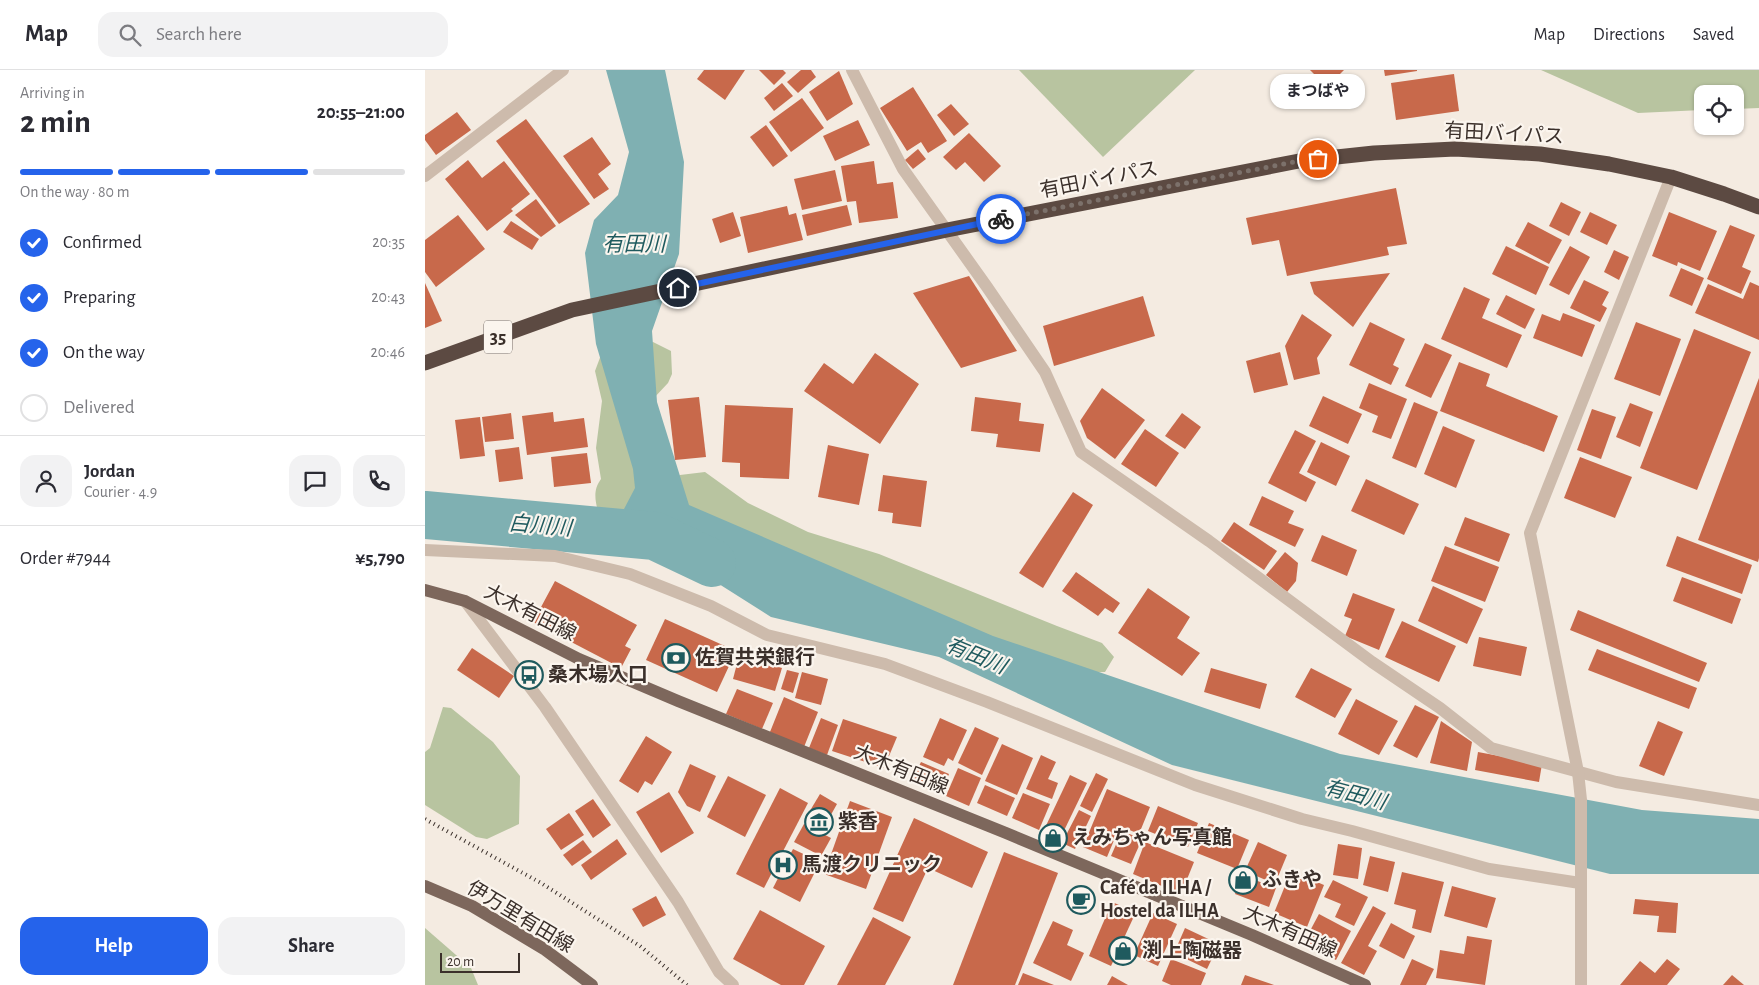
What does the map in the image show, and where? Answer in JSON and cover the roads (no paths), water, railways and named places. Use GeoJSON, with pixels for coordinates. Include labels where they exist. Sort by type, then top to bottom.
{"type":"FeatureCollection","features":[{"type":"Feature","properties":{"kind":"highway","name":"有田バイパス"},"geometry":{"type":"LineString","coordinates":[[425,363],[572,310],[947,230],[1299,161],[1374,153],[1455,149],[1540,154],[1609,164],[1671,178],[1759,207]]}},
{"type":"Feature","properties":{"kind":"main road","name":"大木有田線"},"geometry":{"type":"LineString","coordinates":[[425,590],[465,600],[579,658],[660,693],[1252,935],[1365,985]]}},
{"type":"Feature","properties":{"kind":"main road","name":"伊万里有田線"},"geometry":{"type":"LineString","coordinates":[[425,886],[472,906],[544,949],[592,985]]}},
{"type":"Feature","properties":{"kind":"street"},"geometry":{"type":"LineString","coordinates":[[425,176],[563,70]]}},
{"type":"Feature","properties":{"kind":"street"},"geometry":{"type":"LineString","coordinates":[[852,70],[903,169],[1045,372],[1081,452],[1209,542],[1372,662],[1440,708],[1491,748],[1633,785],[1759,805]]}},
{"type":"Feature","properties":{"kind":"street"},"geometry":{"type":"LineString","coordinates":[[1581,985],[1581,800],[1578,772],[1530,533],[1671,178]]}},
{"type":"Feature","properties":{"kind":"street"},"geometry":{"type":"LineString","coordinates":[[425,550],[555,556],[630,574],[711,606],[767,635],[885,664],[987,702],[1195,786],[1302,819],[1489,869],[1580,883]]}},
{"type":"Feature","properties":{"kind":"street"},"geometry":{"type":"LineString","coordinates":[[465,600],[545,707],[678,902],[719,972],[733,985]]}},
{"type":"Feature","properties":{"kind":"water","name":"有田川"},"geometry":{"type":"Polygon","coordinates":[[[606,70],[665,70],[684,162],[679,254],[652,331],[657,402],[689,505],[993,636],[1340,754],[1642,810],[1759,819],[1759,874],[1610,874],[1172,765],[939,657],[771,617],[670,553],[624,509],[635,488],[633,469],[596,344],[585,253],[594,220],[618,195],[629,152],[606,70]]]}},
{"type":"Feature","properties":{"kind":"waterway","name":"白川川"},"geometry":{"type":"LineString","coordinates":[[425,515],[655,536],[712,563]]}},
{"type":"Feature","properties":{"kind":"railway"},"geometry":{"type":"LineString","coordinates":[[425,819],[541,883],[640,946],[687,985]]}},
{"type":"Feature","properties":{"kind":"place","name":"まつばや"},"geometry":{"type":"Point","coordinates":[1318,159]}},
{"type":"Feature","properties":{"kind":"place","name":"佐賀共栄銀行"},"geometry":{"type":"Point","coordinates":[676,658]}},
{"type":"Feature","properties":{"kind":"place","name":"桑木場入口"},"geometry":{"type":"Point","coordinates":[529,675]}},
{"type":"Feature","properties":{"kind":"place","name":"紫香"},"geometry":{"type":"Point","coordinates":[819,822]}},
{"type":"Feature","properties":{"kind":"place","name":"えみちゃん写真館"},"geometry":{"type":"Point","coordinates":[1053,838]}},
{"type":"Feature","properties":{"kind":"place","name":"馬渡クリニック"},"geometry":{"type":"Point","coordinates":[783,865]}},
{"type":"Feature","properties":{"kind":"place","name":"ふきや"},"geometry":{"type":"Point","coordinates":[1243,880]}},
{"type":"Feature","properties":{"kind":"place","name":"Café da ILHA / Hostel da ILHA"},"geometry":{"type":"Point","coordinates":[1081,900]}},
{"type":"Feature","properties":{"kind":"place","name":"渕上陶磁器"},"geometry":{"type":"Point","coordinates":[1123,951]}}]}
